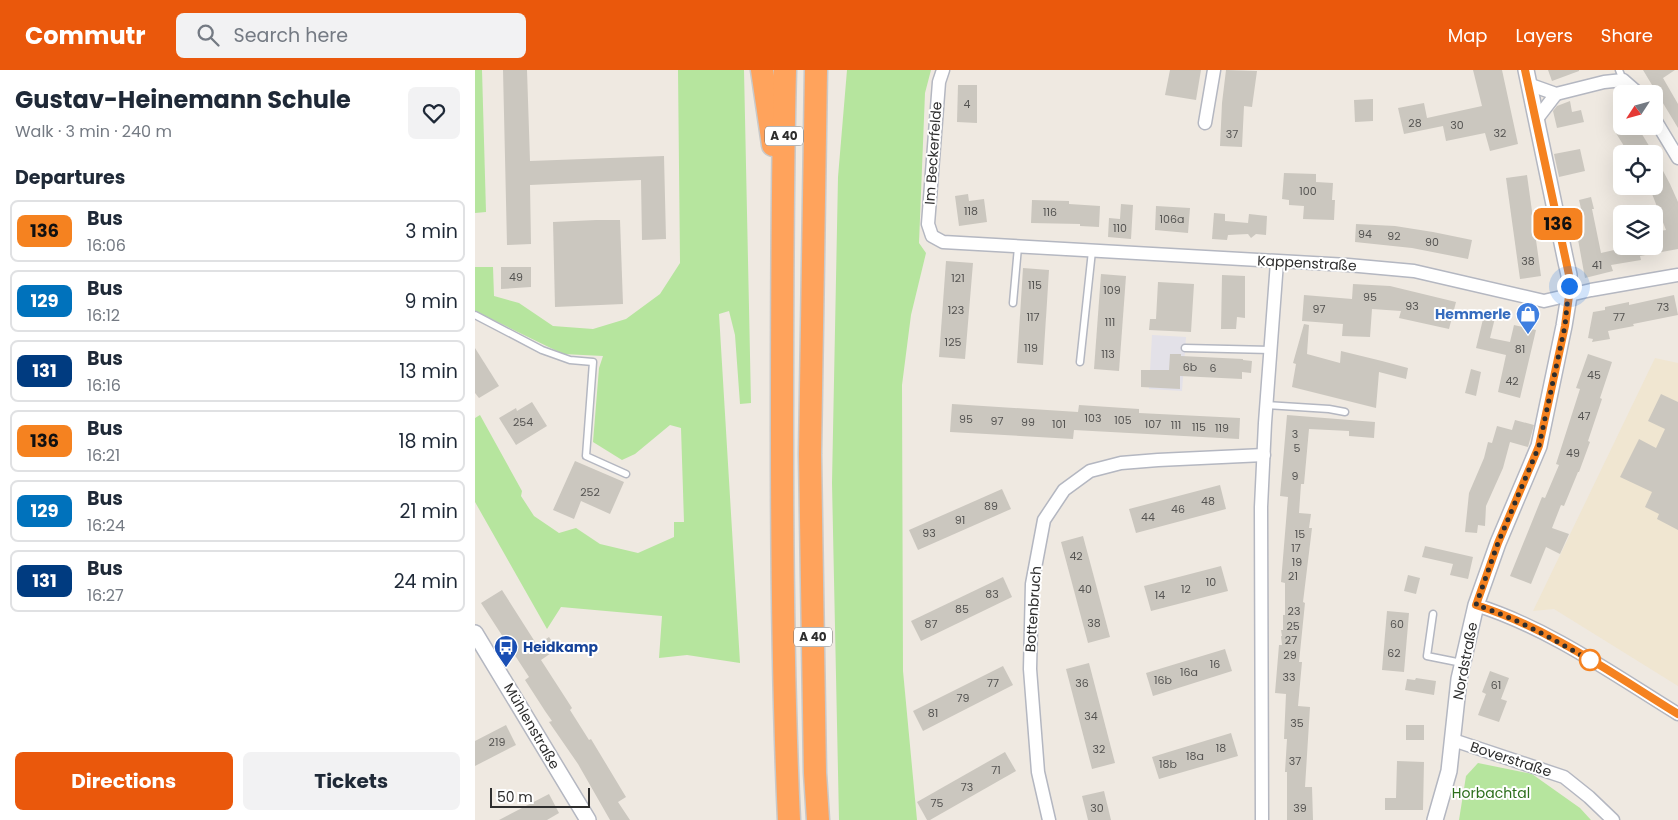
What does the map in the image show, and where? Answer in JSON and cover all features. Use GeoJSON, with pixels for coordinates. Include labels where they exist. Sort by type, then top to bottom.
{"type":"FeatureCollection","features":[{"type":"Feature","properties":{"kind":"highway"},"geometry":{"type":"LineString","coordinates":[[762,70],[782,203]]}},
{"type":"Feature","properties":{"kind":"highway","name":"A 40"},"geometry":{"type":"LineString","coordinates":[[785,70],[782,203],[782,494],[789,820]]}},
{"type":"Feature","properties":{"kind":"highway","name":"A 40"},"geometry":{"type":"LineString","coordinates":[[817,70],[810,454],[815,773],[818,820]]}},
{"type":"Feature","properties":{"kind":"highway"},"geometry":{"type":"LineString","coordinates":[[815,142],[826,70]]}},
{"type":"Feature","properties":{"kind":"street","name":"Im Beckerfelde"},"geometry":{"type":"LineString","coordinates":[[932,236],[928,224],[939,82],[943,70]]}},
{"type":"Feature","properties":{"kind":"street"},"geometry":{"type":"LineString","coordinates":[[1205,123],[1214,70]]}},
{"type":"Feature","properties":{"kind":"street"},"geometry":{"type":"LineString","coordinates":[[1536,120],[1556,94],[1604,82],[1621,75],[1630,85]]}},
{"type":"Feature","properties":{"kind":"street"},"geometry":{"type":"LineString","coordinates":[[1527,77],[1556,94]]}},
{"type":"Feature","properties":{"kind":"street","name":"Nordstraße"},"geometry":{"type":"LineString","coordinates":[[1435,820],[1449,771],[1462,664],[1476,605],[1498,543],[1539,446],[1565,326],[1569,296],[1569,275],[1527,77]]}},
{"type":"Feature","properties":{"kind":"street"},"geometry":{"type":"LineString","coordinates":[[1663,133],[1678,158]]}},
{"type":"Feature","properties":{"kind":"street","name":"Kappenstraße"},"geometry":{"type":"LineString","coordinates":[[932,236],[943,242],[1348,265],[1414,271],[1544,301],[1591,290],[1678,275]]}},
{"type":"Feature","properties":{"kind":"street"},"geometry":{"type":"LineString","coordinates":[[1263,820],[1261,507],[1277,262]]}},
{"type":"Feature","properties":{"kind":"street","name":"Bottenbruch"},"geometry":{"type":"LineString","coordinates":[[1049,820],[1038,772],[1029,669],[1032,584],[1044,520],[1064,490],[1091,471],[1121,463],[1264,455]]}},
{"type":"Feature","properties":{"kind":"street"},"geometry":{"type":"LineString","coordinates":[[1476,605],[1495,611],[1538,630],[1678,714]]}},
{"type":"Feature","properties":{"kind":"street","name":"Mühlenstraße"},"geometry":{"type":"LineString","coordinates":[[475,633],[588,820]]}},
{"type":"Feature","properties":{"kind":"street","name":"Boverstraße"},"geometry":{"type":"LineString","coordinates":[[1453,740],[1564,777],[1613,820]]}},
{"type":"Feature","properties":{"kind":"lane"},"geometry":{"type":"LineString","coordinates":[[1013,304],[1018,247]]}},
{"type":"Feature","properties":{"kind":"lane"},"geometry":{"type":"LineString","coordinates":[[1080,362],[1092,251]]}},
{"type":"Feature","properties":{"kind":"lane"},"geometry":{"type":"LineString","coordinates":[[475,315],[543,350],[569,360],[593,362],[586,456],[626,474]]}},
{"type":"Feature","properties":{"kind":"lane"},"geometry":{"type":"LineString","coordinates":[[1185,348],[1271,350]]}},
{"type":"Feature","properties":{"kind":"lane"},"geometry":{"type":"LineString","coordinates":[[1267,405],[1329,409],[1345,412]]}},
{"type":"Feature","properties":{"kind":"lane"},"geometry":{"type":"LineString","coordinates":[[1433,614],[1427,656],[1462,664]]}},
{"type":"Feature","properties":{"kind":"shaded area"},"geometry":{"type":"Polygon","coordinates":[[[1152,335],[1186,337],[1182,391],[1149,389],[1152,335]]]}},
{"type":"Feature","properties":{"kind":"shaded area"},"geometry":{"type":"Polygon","coordinates":[[[1655,358],[1678,363],[1678,686],[1554,609],[1533,611],[1655,358]]]}},
{"type":"Feature","properties":{"kind":"green space"},"geometry":{"type":"Polygon","coordinates":[[[475,70],[482,70],[486,212],[475,213],[475,70]]]}},
{"type":"Feature","properties":{"kind":"green space"},"geometry":{"type":"Polygon","coordinates":[[[678,70],[744,70],[751,403],[740,404],[735,335],[729,311],[719,314],[740,663],[687,655],[659,658],[662,616],[561,607],[547,629],[475,502],[475,418],[480,415],[522,491],[521,496],[534,516],[559,533],[576,528],[600,544],[638,553],[674,537],[674,522],[684,522],[681,428],[670,425],[635,454],[622,460],[593,442],[599,368],[603,356],[563,354],[475,311],[475,267],[493,267],[494,296],[519,303],[553,326],[593,329],[626,319],[660,294],[680,263],[678,70]]]}},
{"type":"Feature","properties":{"kind":"green space"},"geometry":{"type":"Polygon","coordinates":[[[847,70],[931,70],[925,93],[919,243],[926,253],[911,315],[902,385],[903,671],[917,820],[839,820],[832,483],[838,177],[847,70]]]}},
{"type":"Feature","properties":{"kind":"green space","name":"Horbachtal"},"geometry":{"type":"Polygon","coordinates":[[[1478,763],[1532,774],[1580,808],[1591,820],[1459,820],[1466,776],[1478,763]]]}},
{"type":"Feature","properties":{"kind":"building"},"geometry":{"type":"Polygon","coordinates":[[[503,70],[527,70],[530,161],[664,156],[666,239],[642,240],[641,180],[530,185],[531,244],[507,245],[503,70]]]}},
{"type":"Feature","properties":{"kind":"building"},"geometry":{"type":"Polygon","coordinates":[[[1170,70],[1201,70],[1196,100],[1165,95],[1170,70]]]}},
{"type":"Feature","properties":{"kind":"building"},"geometry":{"type":"Polygon","coordinates":[[[1226,70],[1257,71],[1252,107],[1244,106],[1242,147],[1220,146],[1226,70]]]}},
{"type":"Feature","properties":{"kind":"building"},"geometry":{"type":"Polygon","coordinates":[[[1473,70],[1502,70],[1518,144],[1490,151],[1485,133],[1446,141],[1443,126],[1404,134],[1398,108],[1424,103],[1427,118],[1482,106],[1473,70]]]}},
{"type":"Feature","properties":{"kind":"building"},"geometry":{"type":"Polygon","coordinates":[[[1548,70],[1579,70],[1579,71],[1552,81],[1548,70]]]}},
{"type":"Feature","properties":{"kind":"building"},"geometry":{"type":"Polygon","coordinates":[[[1643,70],[1675,70],[1663,78],[1678,104],[1678,128],[1663,103],[1663,85],[1652,85],[1643,70]]]}},
{"type":"Feature","properties":{"kind":"building"},"geometry":{"type":"Polygon","coordinates":[[[958,85],[977,85],[977,123],[957,122],[958,85]]]}},
{"type":"Feature","properties":{"kind":"building"},"geometry":{"type":"Polygon","coordinates":[[[1373,99],[1373,121],[1355,122],[1354,100],[1373,99]]]}},
{"type":"Feature","properties":{"kind":"building"},"geometry":{"type":"Polygon","coordinates":[[[1570,101],[1572,112],[1581,110],[1584,122],[1557,128],[1553,111],[1557,106],[1570,101]]]}},
{"type":"Feature","properties":{"kind":"building"},"geometry":{"type":"Polygon","coordinates":[[[1617,135],[1642,135],[1649,145],[1623,145],[1617,135]]]}},
{"type":"Feature","properties":{"kind":"building"},"geometry":{"type":"Polygon","coordinates":[[[1580,149],[1585,171],[1559,177],[1554,154],[1580,149]]]}},
{"type":"Feature","properties":{"kind":"building"},"geometry":{"type":"Polygon","coordinates":[[[1663,171],[1678,202],[1678,249],[1663,252],[1663,230],[1666,230],[1663,222],[1663,205],[1656,205],[1652,195],[1663,195],[1663,171]]]}},
{"type":"Feature","properties":{"kind":"building"},"geometry":{"type":"Polygon","coordinates":[[[1284,173],[1316,174],[1316,182],[1333,183],[1332,200],[1335,200],[1334,220],[1303,219],[1304,206],[1289,205],[1289,200],[1282,199],[1284,173]]]}},
{"type":"Feature","properties":{"kind":"building"},"geometry":{"type":"Polygon","coordinates":[[[1527,175],[1541,276],[1520,279],[1506,178],[1527,175]]]}},
{"type":"Feature","properties":{"kind":"building"},"geometry":{"type":"Polygon","coordinates":[[[968,194],[969,201],[984,199],[987,222],[959,226],[955,196],[968,194]]]}},
{"type":"Feature","properties":{"kind":"building"},"geometry":{"type":"Polygon","coordinates":[[[1591,197],[1601,253],[1613,250],[1613,255],[1645,255],[1640,256],[1641,260],[1611,265],[1613,271],[1585,278],[1575,223],[1584,221],[1579,200],[1591,197]]]}},
{"type":"Feature","properties":{"kind":"building"},"geometry":{"type":"Polygon","coordinates":[[[1032,200],[1069,201],[1069,204],[1100,206],[1099,227],[1080,226],[1080,224],[1031,223],[1032,200]]]}},
{"type":"Feature","properties":{"kind":"building"},"geometry":{"type":"Polygon","coordinates":[[[1121,204],[1133,205],[1131,239],[1108,237],[1109,218],[1120,219],[1121,204]]]}},
{"type":"Feature","properties":{"kind":"building"},"geometry":{"type":"Polygon","coordinates":[[[1156,206],[1190,208],[1188,233],[1155,230],[1156,206]]]}},
{"type":"Feature","properties":{"kind":"building"},"geometry":{"type":"Polygon","coordinates":[[[1214,213],[1225,214],[1225,221],[1248,223],[1249,214],[1267,216],[1266,235],[1256,234],[1251,238],[1248,234],[1228,235],[1227,240],[1212,239],[1214,213]]]}},
{"type":"Feature","properties":{"kind":"building"},"geometry":{"type":"Polygon","coordinates":[[[620,220],[623,304],[555,307],[553,222],[620,220]]]}},
{"type":"Feature","properties":{"kind":"building"},"geometry":{"type":"Polygon","coordinates":[[[1356,224],[1395,226],[1472,240],[1468,259],[1412,248],[1355,242],[1356,224]]]}},
{"type":"Feature","properties":{"kind":"building"},"geometry":{"type":"Polygon","coordinates":[[[946,261],[973,263],[965,359],[939,357],[946,261]]]}},
{"type":"Feature","properties":{"kind":"building"},"geometry":{"type":"Polygon","coordinates":[[[501,267],[531,267],[531,287],[501,289],[501,267]]]}},
{"type":"Feature","properties":{"kind":"building"},"geometry":{"type":"Polygon","coordinates":[[[1023,268],[1049,270],[1043,365],[1017,363],[1023,268]]]}},
{"type":"Feature","properties":{"kind":"building"},"geometry":{"type":"Polygon","coordinates":[[[1101,274],[1126,276],[1119,371],[1094,369],[1101,274]]]}},
{"type":"Feature","properties":{"kind":"building"},"geometry":{"type":"Polygon","coordinates":[[[1222,275],[1245,276],[1245,318],[1237,317],[1236,329],[1221,329],[1222,275]]]}},
{"type":"Feature","properties":{"kind":"building"},"geometry":{"type":"Polygon","coordinates":[[[1158,282],[1194,284],[1191,332],[1149,330],[1150,319],[1156,319],[1158,282]]]}},
{"type":"Feature","properties":{"kind":"building"},"geometry":{"type":"Polygon","coordinates":[[[1353,284],[1390,286],[1456,302],[1449,329],[1399,318],[1401,311],[1372,309],[1370,337],[1342,336],[1343,324],[1302,321],[1304,295],[1352,299],[1353,284]]]}},
{"type":"Feature","properties":{"kind":"building"},"geometry":{"type":"Polygon","coordinates":[[[1674,295],[1678,315],[1608,331],[1610,339],[1592,342],[1593,339],[1588,338],[1593,312],[1605,310],[1605,307],[1629,302],[1629,305],[1674,295]]]}},
{"type":"Feature","properties":{"kind":"building"},"geometry":{"type":"Polygon","coordinates":[[[1485,311],[1496,314],[1490,338],[1510,342],[1514,325],[1536,330],[1520,398],[1498,392],[1506,355],[1476,348],[1485,311]]]}},
{"type":"Feature","properties":{"kind":"building"},"geometry":{"type":"Polygon","coordinates":[[[1304,324],[1309,325],[1307,354],[1340,363],[1341,351],[1382,361],[1408,368],[1406,379],[1379,372],[1376,408],[1292,387],[1296,364],[1293,363],[1304,324]]]}},
{"type":"Feature","properties":{"kind":"building"},"geometry":{"type":"Polygon","coordinates":[[[475,348],[499,386],[479,398],[475,393],[475,348]]]}},
{"type":"Feature","properties":{"kind":"building"},"geometry":{"type":"Polygon","coordinates":[[[1170,354],[1252,361],[1251,373],[1242,372],[1242,379],[1180,376],[1180,389],[1141,387],[1141,370],[1169,370],[1170,354]]]}},
{"type":"Feature","properties":{"kind":"building"},"geometry":{"type":"Polygon","coordinates":[[[1588,354],[1612,362],[1588,441],[1590,442],[1564,506],[1561,505],[1552,528],[1569,534],[1560,554],[1546,547],[1531,584],[1510,576],[1542,497],[1545,498],[1559,465],[1556,464],[1580,389],[1576,388],[1588,354]]]}},
{"type":"Feature","properties":{"kind":"building"},"geometry":{"type":"Polygon","coordinates":[[[1471,369],[1481,372],[1476,396],[1465,393],[1471,369]]]}},
{"type":"Feature","properties":{"kind":"building"},"geometry":{"type":"Polygon","coordinates":[[[1661,394],[1678,402],[1678,530],[1657,519],[1659,514],[1645,507],[1652,492],[1620,477],[1639,439],[1656,448],[1665,429],[1648,421],[1661,394]]]}},
{"type":"Feature","properties":{"kind":"building"},"geometry":{"type":"Polygon","coordinates":[[[532,402],[547,426],[516,445],[499,418],[516,408],[517,411],[532,402]]]}},
{"type":"Feature","properties":{"kind":"building"},"geometry":{"type":"Polygon","coordinates":[[[952,404],[1078,412],[1079,405],[1139,409],[1139,413],[1240,418],[1239,439],[1074,430],[1073,439],[950,432],[952,404]]]}},
{"type":"Feature","properties":{"kind":"building"},"geometry":{"type":"Polygon","coordinates":[[[1287,415],[1375,422],[1374,438],[1349,436],[1349,431],[1309,429],[1304,484],[1301,484],[1299,513],[1311,514],[1309,528],[1312,528],[1303,602],[1305,603],[1299,662],[1302,662],[1298,706],[1310,707],[1305,787],[1312,787],[1313,820],[1287,820],[1287,772],[1285,772],[1287,739],[1284,739],[1286,694],[1275,693],[1279,645],[1282,645],[1281,630],[1283,630],[1283,615],[1285,615],[1285,583],[1281,582],[1288,497],[1280,496],[1287,415]]]}},
{"type":"Feature","properties":{"kind":"building"},"geometry":{"type":"Polygon","coordinates":[[[1515,420],[1534,425],[1528,447],[1510,442],[1503,468],[1486,506],[1485,526],[1478,525],[1477,533],[1465,532],[1469,493],[1484,458],[1488,442],[1492,443],[1497,426],[1512,430],[1515,420]]]}},
{"type":"Feature","properties":{"kind":"building"},"geometry":{"type":"Polygon","coordinates":[[[575,461],[624,482],[610,514],[581,501],[574,519],[553,510],[575,461]]]}},
{"type":"Feature","properties":{"kind":"building"},"geometry":{"type":"Polygon","coordinates":[[[1220,485],[1226,509],[1136,533],[1129,509],[1220,485]]]}},
{"type":"Feature","properties":{"kind":"building"},"geometry":{"type":"Polygon","coordinates":[[[1002,489],[1011,509],[918,550],[909,530],[1002,489]]]}},
{"type":"Feature","properties":{"kind":"building"},"geometry":{"type":"Polygon","coordinates":[[[1083,536],[1110,637],[1088,643],[1061,542],[1083,536]]]}},
{"type":"Feature","properties":{"kind":"building"},"geometry":{"type":"Polygon","coordinates":[[[1425,546],[1473,557],[1468,579],[1450,575],[1453,564],[1422,557],[1425,546]]]}},
{"type":"Feature","properties":{"kind":"building"},"geometry":{"type":"Polygon","coordinates":[[[1221,566],[1228,591],[1151,611],[1144,586],[1221,566]]]}},
{"type":"Feature","properties":{"kind":"building"},"geometry":{"type":"Polygon","coordinates":[[[1408,575],[1420,578],[1416,594],[1404,591],[1408,575]]]}},
{"type":"Feature","properties":{"kind":"building"},"geometry":{"type":"Polygon","coordinates":[[[1003,577],[1012,597],[921,641],[911,621],[1003,577]]]}},
{"type":"Feature","properties":{"kind":"building"},"geometry":{"type":"Polygon","coordinates":[[[502,590],[537,645],[549,637],[557,649],[541,660],[572,708],[570,710],[589,740],[591,739],[626,797],[618,802],[630,820],[610,820],[578,764],[549,722],[552,721],[525,680],[529,677],[481,603],[502,590]]]}},
{"type":"Feature","properties":{"kind":"building"},"geometry":{"type":"Polygon","coordinates":[[[1387,611],[1409,613],[1404,672],[1382,670],[1387,611]]]}},
{"type":"Feature","properties":{"kind":"building"},"geometry":{"type":"Polygon","coordinates":[[[1225,649],[1232,671],[1153,696],[1146,673],[1225,649]]]}},
{"type":"Feature","properties":{"kind":"building"},"geometry":{"type":"Polygon","coordinates":[[[1089,663],[1115,763],[1092,769],[1066,669],[1089,663]]]}},
{"type":"Feature","properties":{"kind":"building"},"geometry":{"type":"Polygon","coordinates":[[[1003,666],[1013,685],[923,731],[913,711],[1003,666]]]}},
{"type":"Feature","properties":{"kind":"building"},"geometry":{"type":"Polygon","coordinates":[[[1490,671],[1509,678],[1501,699],[1507,701],[1499,722],[1478,715],[1486,694],[1482,692],[1490,671]]]}},
{"type":"Feature","properties":{"kind":"building"},"geometry":{"type":"Polygon","coordinates":[[[1416,678],[1436,681],[1434,695],[1405,690],[1407,679],[1415,680],[1416,678]]]}},
{"type":"Feature","properties":{"kind":"building"},"geometry":{"type":"Polygon","coordinates":[[[506,725],[516,745],[475,766],[475,741],[506,725]]]}},
{"type":"Feature","properties":{"kind":"building"},"geometry":{"type":"Polygon","coordinates":[[[1406,725],[1424,725],[1424,740],[1406,740],[1406,725]]]}},
{"type":"Feature","properties":{"kind":"building"},"geometry":{"type":"Polygon","coordinates":[[[1231,733],[1238,756],[1159,779],[1152,757],[1231,733]]]}},
{"type":"Feature","properties":{"kind":"building"},"geometry":{"type":"Polygon","coordinates":[[[1005,752],[1016,771],[927,820],[917,802],[1005,752]]]}},
{"type":"Feature","properties":{"kind":"building"},"geometry":{"type":"Polygon","coordinates":[[[1397,761],[1424,762],[1423,810],[1385,810],[1385,798],[1396,798],[1397,761]]]}},
{"type":"Feature","properties":{"kind":"building"},"geometry":{"type":"Polygon","coordinates":[[[1104,791],[1111,820],[1088,820],[1082,796],[1104,791]]]}},
{"type":"Feature","properties":{"kind":"building"},"geometry":{"type":"Polygon","coordinates":[[[549,794],[559,813],[547,820],[499,820],[549,794]]]}},
{"type":"Feature","properties":{"kind":"bus line","name":"136"},"geometry":{"type":"LineString","coordinates":[[1525,70],[1569,275],[1569,296],[1565,326],[1539,446],[1498,543],[1481,586],[1476,605],[1495,611],[1538,630],[1678,714]]}},
{"type":"Feature","properties":{"kind":"place","name":"Hemmerle"},"geometry":{"type":"Point","coordinates":[1528,335]}},
{"type":"Feature","properties":{"kind":"place","name":"Heidkamp"},"geometry":{"type":"Point","coordinates":[506,668]}},
{"type":"Feature","properties":{"kind":"route"},"geometry":{"type":"LineString","coordinates":[[1569,286],[1565,326],[1539,446],[1498,543],[1481,586],[1476,605],[1495,611],[1538,630],[1596,664],[1590,660]]}}]}
